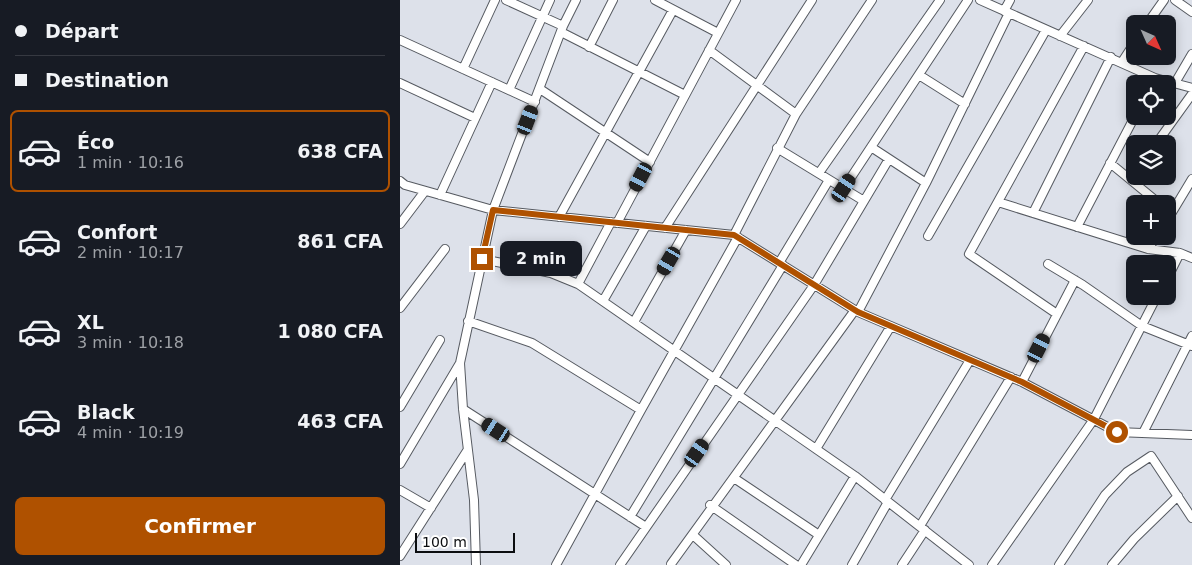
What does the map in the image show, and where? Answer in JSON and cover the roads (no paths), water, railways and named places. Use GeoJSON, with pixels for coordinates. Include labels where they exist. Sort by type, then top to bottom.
{"type":"FeatureCollection","features":[{"type":"Feature","properties":{"kind":"street"},"geometry":{"type":"LineString","coordinates":[[463,69],[495,0]]}},
{"type":"Feature","properties":{"kind":"street"},"geometry":{"type":"LineString","coordinates":[[506,0],[542,17],[590,47],[685,95]]}},
{"type":"Feature","properties":{"kind":"street"},"geometry":{"type":"LineString","coordinates":[[509,90],[550,0]]}},
{"type":"Feature","properties":{"kind":"street"},"geometry":{"type":"LineString","coordinates":[[476,565],[474,500],[463,409],[460,363],[493,210],[562,29],[576,0]]}},
{"type":"Feature","properties":{"kind":"street"},"geometry":{"type":"LineString","coordinates":[[590,47],[613,0]]}},
{"type":"Feature","properties":{"kind":"street"},"geometry":{"type":"LineString","coordinates":[[578,284],[650,162],[736,0]]}},
{"type":"Feature","properties":{"kind":"street"},"geometry":{"type":"LineString","coordinates":[[666,228],[812,0]]}},
{"type":"Feature","properties":{"kind":"street"},"geometry":{"type":"LineString","coordinates":[[556,565],[736,236],[796,114],[872,0]]}},
{"type":"Feature","properties":{"kind":"street"},"geometry":{"type":"LineString","coordinates":[[819,173],[940,0]]}},
{"type":"Feature","properties":{"kind":"street"},"geometry":{"type":"LineString","coordinates":[[844,188],[968,0]]}},
{"type":"Feature","properties":{"kind":"street"},"geometry":{"type":"LineString","coordinates":[[982,0],[1046,30],[1122,62],[1144,75]]}},
{"type":"Feature","properties":{"kind":"street"},"geometry":{"type":"LineString","coordinates":[[671,564],[711,506],[734,478],[857,311],[926,183],[965,104],[1010,0]]}},
{"type":"Feature","properties":{"kind":"street"},"geometry":{"type":"LineString","coordinates":[[1060,36],[1088,0]]}},
{"type":"Feature","properties":{"kind":"street"},"geometry":{"type":"LineString","coordinates":[[1154,15],[1164,0]]}},
{"type":"Feature","properties":{"kind":"street"},"geometry":{"type":"LineString","coordinates":[[1175,0],[1192,12]]}},
{"type":"Feature","properties":{"kind":"street"},"geometry":{"type":"LineString","coordinates":[[661,1],[673,10],[718,33]]}},
{"type":"Feature","properties":{"kind":"street"},"geometry":{"type":"LineString","coordinates":[[559,217],[673,10]]}},
{"type":"Feature","properties":{"kind":"street"},"geometry":{"type":"LineString","coordinates":[[928,236],[1046,30]]}},
{"type":"Feature","properties":{"kind":"street"},"geometry":{"type":"LineString","coordinates":[[400,40],[534,102]]}},
{"type":"Feature","properties":{"kind":"street"},"geometry":{"type":"LineString","coordinates":[[1057,314],[969,254],[1084,46]]}},
{"type":"Feature","properties":{"kind":"street"},"geometry":{"type":"LineString","coordinates":[[709,50],[796,114]]}},
{"type":"Feature","properties":{"kind":"street"},"geometry":{"type":"LineString","coordinates":[[1176,81],[1192,54]]}},
{"type":"Feature","properties":{"kind":"street"},"geometry":{"type":"LineString","coordinates":[[1122,62],[1126,56]]}},
{"type":"Feature","properties":{"kind":"street"},"geometry":{"type":"LineString","coordinates":[[1033,213],[1110,57]]}},
{"type":"Feature","properties":{"kind":"street"},"geometry":{"type":"LineString","coordinates":[[919,75],[965,104]]}},
{"type":"Feature","properties":{"kind":"street"},"geometry":{"type":"LineString","coordinates":[[440,195],[492,82]]}},
{"type":"Feature","properties":{"kind":"street"},"geometry":{"type":"LineString","coordinates":[[400,83],[475,118]]}},
{"type":"Feature","properties":{"kind":"street"},"geometry":{"type":"LineString","coordinates":[[1176,83],[1192,88]]}},
{"type":"Feature","properties":{"kind":"street"},"geometry":{"type":"LineString","coordinates":[[540,89],[650,162]]}},
{"type":"Feature","properties":{"kind":"street"},"geometry":{"type":"LineString","coordinates":[[1162,135],[1192,94]]}},
{"type":"Feature","properties":{"kind":"street"},"geometry":{"type":"LineString","coordinates":[[1077,227],[1130,125]]}},
{"type":"Feature","properties":{"kind":"street"},"geometry":{"type":"LineString","coordinates":[[871,147],[926,183]]}},
{"type":"Feature","properties":{"kind":"street"},"geometry":{"type":"LineString","coordinates":[[778,148],[864,201]]}},
{"type":"Feature","properties":{"kind":"street"},"geometry":{"type":"LineString","coordinates":[[620,565],[814,285],[889,159]]}},
{"type":"Feature","properties":{"kind":"street"},"geometry":{"type":"LineString","coordinates":[[1110,163],[1126,172]]}},
{"type":"Feature","properties":{"kind":"street"},"geometry":{"type":"LineString","coordinates":[[1176,203],[1192,179]]}},
{"type":"Feature","properties":{"kind":"street"},"geometry":{"type":"LineString","coordinates":[[630,516],[714,378],[829,180]]}},
{"type":"Feature","properties":{"kind":"street"},"geometry":{"type":"LineString","coordinates":[[400,182],[493,210],[736,236],[857,311],[1022,382],[1117,432],[1191,436]]}},
{"type":"Feature","properties":{"kind":"street"},"geometry":{"type":"LineString","coordinates":[[1141,185],[1151,195]]}},
{"type":"Feature","properties":{"kind":"street"},"geometry":{"type":"LineString","coordinates":[[400,224],[425,191]]}},
{"type":"Feature","properties":{"kind":"street"},"geometry":{"type":"LineString","coordinates":[[998,202],[1148,250],[1180,253],[1192,258]]}},
{"type":"Feature","properties":{"kind":"street"},"geometry":{"type":"LineString","coordinates":[[603,301],[646,226]]}},
{"type":"Feature","properties":{"kind":"street"},"geometry":{"type":"LineString","coordinates":[[634,322],[686,230]]}},
{"type":"Feature","properties":{"kind":"street"},"geometry":{"type":"LineString","coordinates":[[1148,250],[1151,245]]}},
{"type":"Feature","properties":{"kind":"street"},"geometry":{"type":"LineString","coordinates":[[400,308],[445,249]]}},
{"type":"Feature","properties":{"kind":"street"},"geometry":{"type":"LineString","coordinates":[[1176,261],[1180,253]]}},
{"type":"Feature","properties":{"kind":"street"},"geometry":{"type":"LineString","coordinates":[[482,259],[551,274],[578,284],[856,476],[969,565]]}},
{"type":"Feature","properties":{"kind":"street"},"geometry":{"type":"LineString","coordinates":[[1048,264],[1142,326],[1190,345]]}},
{"type":"Feature","properties":{"kind":"street"},"geometry":{"type":"LineString","coordinates":[[1022,382],[1074,280]]}},
{"type":"Feature","properties":{"kind":"street"},"geometry":{"type":"LineString","coordinates":[[992,565],[1094,419],[1152,305]]}},
{"type":"Feature","properties":{"kind":"street"},"geometry":{"type":"LineString","coordinates":[[468,321],[532,343],[641,410]]}},
{"type":"Feature","properties":{"kind":"street"},"geometry":{"type":"LineString","coordinates":[[816,449],[891,326]]}},
{"type":"Feature","properties":{"kind":"street"},"geometry":{"type":"LineString","coordinates":[[1143,433],[1190,345],[1192,336]]}},
{"type":"Feature","properties":{"kind":"street"},"geometry":{"type":"LineString","coordinates":[[400,406],[440,340]]}},
{"type":"Feature","properties":{"kind":"street"},"geometry":{"type":"LineString","coordinates":[[852,565],[887,501],[970,360]]}},
{"type":"Feature","properties":{"kind":"street"},"geometry":{"type":"LineString","coordinates":[[400,464],[460,363]]}},
{"type":"Feature","properties":{"kind":"street"},"geometry":{"type":"LineString","coordinates":[[902,565],[1010,377]]}},
{"type":"Feature","properties":{"kind":"street"},"geometry":{"type":"LineString","coordinates":[[463,409],[646,527]]}},
{"type":"Feature","properties":{"kind":"street"},"geometry":{"type":"LineString","coordinates":[[400,556],[468,451]]}},
{"type":"Feature","properties":{"kind":"street"},"geometry":{"type":"LineString","coordinates":[[1059,565],[1104,494],[1127,472],[1151,456],[1192,518]]}},
{"type":"Feature","properties":{"kind":"street"},"geometry":{"type":"LineString","coordinates":[[801,565],[856,476]]}},
{"type":"Feature","properties":{"kind":"street"},"geometry":{"type":"LineString","coordinates":[[734,478],[819,535]]}},
{"type":"Feature","properties":{"kind":"street"},"geometry":{"type":"LineString","coordinates":[[400,490],[431,508]]}},
{"type":"Feature","properties":{"kind":"street"},"geometry":{"type":"LineString","coordinates":[[1112,565],[1134,539],[1178,496]]}},
{"type":"Feature","properties":{"kind":"street"},"geometry":{"type":"LineString","coordinates":[[711,506],[796,565]]}},
{"type":"Feature","properties":{"kind":"street"},"geometry":{"type":"LineString","coordinates":[[692,535],[726,565]]}}]}
